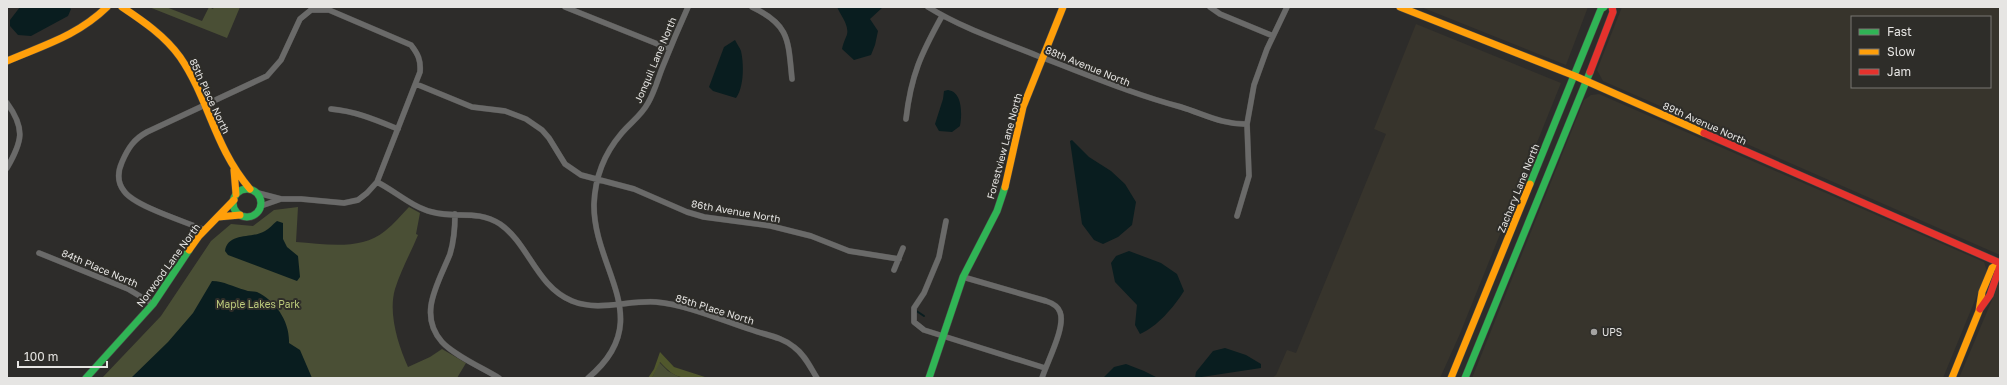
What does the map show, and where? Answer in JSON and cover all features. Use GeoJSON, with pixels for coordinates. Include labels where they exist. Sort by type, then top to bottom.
{"type":"FeatureCollection","features":[{"type":"Feature","properties":{"kind":"street"},"geometry":{"type":"LineString","coordinates":[[7,61],[70,35],[93,20],[107,7]]}},
{"type":"Feature","properties":{"kind":"street","name":"85th Place North"},"geometry":{"type":"LineString","coordinates":[[122,7],[148,24],[169,43],[189,73],[234,170],[250,189]]}},
{"type":"Feature","properties":{"kind":"street"},"geometry":{"type":"LineString","coordinates":[[565,7],[670,49]]}},
{"type":"Feature","properties":{"kind":"street","name":"Jonquil Lane North"},"geometry":{"type":"LineString","coordinates":[[588,378],[604,364],[614,349],[619,332],[620,304],[596,227],[594,206],[602,164],[612,146],[622,133],[636,120],[649,102],[688,7]]}},
{"type":"Feature","properties":{"kind":"street"},"geometry":{"type":"LineString","coordinates":[[752,7],[774,19],[783,32],[788,46],[792,79]]}},
{"type":"Feature","properties":{"kind":"street","name":"88th Avenue North"},"geometry":{"type":"LineString","coordinates":[[928,7],[942,16],[1135,94],[1226,123],[1247,124]]}},
{"type":"Feature","properties":{"kind":"street","name":"Forestview Lane North"},"geometry":{"type":"LineString","coordinates":[[929,378],[963,277],[997,211],[1008,178],[1019,121],[1063,7]]}},
{"type":"Feature","properties":{"kind":"street"},"geometry":{"type":"LineString","coordinates":[[1210,7],[1220,14],[1273,36]]}},
{"type":"Feature","properties":{"kind":"street"},"geometry":{"type":"LineString","coordinates":[[1237,216],[1249,176],[1247,124],[1254,85],[1273,36],[1287,7]]}},
{"type":"Feature","properties":{"kind":"street","name":"89th Avenue North"},"geometry":{"type":"LineString","coordinates":[[1400,7],[1574,76],[2000,263]]}},
{"type":"Feature","properties":{"kind":"street","name":"Zachary Lane North"},"geometry":{"type":"LineString","coordinates":[[1450,378],[1601,9],[1604,7]]}},
{"type":"Feature","properties":{"kind":"street"},"geometry":{"type":"LineString","coordinates":[[1465,378],[1587,82],[1613,12],[1612,7]]}},
{"type":"Feature","properties":{"kind":"street"},"geometry":{"type":"LineString","coordinates":[[204,230],[130,198],[120,184],[119,175],[128,149],[140,135],[260,80],[272,71],[281,60],[300,19],[311,10],[329,10],[411,45],[417,53],[420,62],[420,72],[377,182],[367,193],[358,200],[344,203],[301,199],[282,199],[258,194],[250,189],[244,189],[235,197],[235,210],[240,215]]}},
{"type":"Feature","properties":{"kind":"street"},"geometry":{"type":"LineString","coordinates":[[906,119],[909,93],[917,63],[942,16]]}},
{"type":"Feature","properties":{"kind":"street","name":"86th Avenue North"},"geometry":{"type":"LineString","coordinates":[[416,84],[472,106],[505,111],[526,119],[542,130],[559,156],[572,170],[581,175],[634,189],[687,212],[704,217],[771,226],[811,236],[850,251],[899,259]]}},
{"type":"Feature","properties":{"kind":"street"},"geometry":{"type":"LineString","coordinates":[[7,103],[19,124],[20,137],[18,149],[7,168]]}},
{"type":"Feature","properties":{"kind":"street"},"geometry":{"type":"LineString","coordinates":[[331,109],[348,110],[398,129]]}},
{"type":"Feature","properties":{"kind":"street","name":"85th Place North"},"geometry":{"type":"LineString","coordinates":[[234,170],[235,197]]}},
{"type":"Feature","properties":{"kind":"street","name":"85th Place North"},"geometry":{"type":"LineString","coordinates":[[377,182],[424,210],[435,213],[477,215],[487,217],[501,225],[509,233],[545,282],[560,295],[571,301],[591,305],[656,302],[681,307],[781,340],[793,346],[805,357],[817,378]]}},
{"type":"Feature","properties":{"kind":"street"},"geometry":{"type":"LineString","coordinates":[[218,217],[240,215],[246,217],[252,216],[258,212],[261,206],[261,200],[258,194]]}},
{"type":"Feature","properties":{"kind":"street","name":"Norwood Lane North"},"geometry":{"type":"LineString","coordinates":[[86,378],[153,304],[204,230],[218,217],[235,197]]}},
{"type":"Feature","properties":{"kind":"street"},"geometry":{"type":"LineString","coordinates":[[261,206],[282,199]]}},
{"type":"Feature","properties":{"kind":"street"},"geometry":{"type":"LineString","coordinates":[[455,214],[455,232],[450,253],[430,305],[431,320],[442,343],[499,378]]}},
{"type":"Feature","properties":{"kind":"street"},"geometry":{"type":"LineString","coordinates":[[946,221],[939,257],[924,293],[914,308],[914,322],[918,327],[943,336],[1045,368]]}},
{"type":"Feature","properties":{"kind":"street"},"geometry":{"type":"LineString","coordinates":[[894,270],[903,248]]}},
{"type":"Feature","properties":{"kind":"street","name":"84th Place North"},"geometry":{"type":"LineString","coordinates":[[39,252],[128,289],[153,304]]}},
{"type":"Feature","properties":{"kind":"street"},"geometry":{"type":"LineString","coordinates":[[1952,378],[1978,311],[1982,292],[1992,268],[2000,263]]}},
{"type":"Feature","properties":{"kind":"street"},"geometry":{"type":"LineString","coordinates":[[1978,311],[1990,295],[2000,266]]}},
{"type":"Feature","properties":{"kind":"street"},"geometry":{"type":"LineString","coordinates":[[963,277],[1055,305],[1060,311],[1062,320],[1042,378]]}},
{"type":"Feature","properties":{"kind":"shaded area"},"geometry":{"type":"Polygon","coordinates":[[[1421,7],[1588,7],[1566,65],[1421,7]]]}},
{"type":"Feature","properties":{"kind":"shaded area"},"geometry":{"type":"Polygon","coordinates":[[[1622,7],[2000,7],[2000,255],[1603,81],[1597,70],[1622,7]]]}},
{"type":"Feature","properties":{"kind":"shaded area"},"geometry":{"type":"Polygon","coordinates":[[[1416,24],[1561,83],[1459,336],[1440,378],[1272,378],[1276,375],[1287,350],[1296,353],[1386,134],[1374,129],[1416,24]]]}},
{"type":"Feature","properties":{"kind":"shaded area"},"geometry":{"type":"Polygon","coordinates":[[[1599,94],[1984,262],[1987,271],[1943,378],[1472,378],[1584,100],[1591,95],[1599,94]]]}},
{"type":"Feature","properties":{"kind":"shaded area"},"geometry":{"type":"Polygon","coordinates":[[[2000,281],[2000,378],[1959,378],[2000,281]]]}},
{"type":"Feature","properties":{"kind":"green space"},"geometry":{"type":"Polygon","coordinates":[[[149,7],[166,7],[202,21],[209,7],[213,9],[214,7],[240,7],[227,38],[149,7]]]}},
{"type":"Feature","properties":{"kind":"green space","name":"Maple Lakes Park"},"geometry":{"type":"Polygon","coordinates":[[[298,207],[296,242],[331,245],[354,244],[375,237],[385,231],[409,207],[420,213],[416,234],[418,235],[403,268],[393,298],[393,318],[395,329],[408,367],[430,357],[442,349],[466,363],[457,378],[102,378],[161,316],[211,241],[231,224],[253,226],[274,210],[298,207]]]}},
{"type":"Feature","properties":{"kind":"green space"},"geometry":{"type":"Polygon","coordinates":[[[660,352],[674,367],[708,378],[681,377],[671,373],[660,362],[652,378],[648,378],[654,369],[660,352]]]}},
{"type":"Feature","properties":{"kind":"green space"},"geometry":{"type":"Polygon","coordinates":[[[659,362],[668,371],[681,378],[652,378],[659,362]]]}},
{"type":"Feature","properties":{"kind":"water"},"geometry":{"type":"Polygon","coordinates":[[[20,7],[69,7],[71,9],[68,16],[31,36],[18,35],[10,26],[10,20],[20,7]]]}},
{"type":"Feature","properties":{"kind":"water"},"geometry":{"type":"Polygon","coordinates":[[[837,7],[883,7],[870,19],[878,31],[871,55],[854,60],[842,49],[847,29],[837,7]]]}},
{"type":"Feature","properties":{"kind":"water"},"geometry":{"type":"Polygon","coordinates":[[[735,40],[741,51],[743,62],[741,88],[736,98],[713,91],[709,87],[724,47],[735,40]]]}},
{"type":"Feature","properties":{"kind":"water"},"geometry":{"type":"Polygon","coordinates":[[[948,90],[953,92],[959,99],[961,110],[960,126],[952,132],[939,131],[935,124],[944,91],[948,90]]]}},
{"type":"Feature","properties":{"kind":"water"},"geometry":{"type":"Polygon","coordinates":[[[1072,140],[1089,157],[1111,171],[1125,184],[1136,202],[1132,225],[1118,237],[1103,244],[1094,240],[1082,224],[1070,141],[1072,140]]]}},
{"type":"Feature","properties":{"kind":"water"},"geometry":{"type":"Polygon","coordinates":[[[277,221],[283,223],[283,239],[287,247],[298,256],[300,277],[297,281],[228,255],[225,251],[227,245],[236,238],[260,233],[277,221]]]}},
{"type":"Feature","properties":{"kind":"water"},"geometry":{"type":"Polygon","coordinates":[[[1129,251],[1161,263],[1177,274],[1184,291],[1159,322],[1140,334],[1135,325],[1137,305],[1115,282],[1111,263],[1116,256],[1129,251]]]}},
{"type":"Feature","properties":{"kind":"water"},"geometry":{"type":"Polygon","coordinates":[[[212,281],[257,292],[270,301],[276,307],[284,320],[289,335],[289,343],[300,350],[312,378],[131,378],[168,342],[193,313],[212,281]]]}},
{"type":"Feature","properties":{"kind":"water"},"geometry":{"type":"Polygon","coordinates":[[[1225,348],[1246,355],[1261,364],[1261,368],[1195,378],[1196,372],[1213,351],[1225,348]]]}},
{"type":"Feature","properties":{"kind":"water"},"geometry":{"type":"Polygon","coordinates":[[[1126,364],[1158,378],[1103,378],[1114,367],[1126,364]]]}},
{"type":"Feature","properties":{"kind":"waterway"},"geometry":{"type":"LineString","coordinates":[[915,310],[924,316]]}},
{"type":"Feature","properties":{"kind":"traffic: fast"},"geometry":{"type":"LineString","coordinates":[[1530,184],[1601,9],[1604,7]]}},
{"type":"Feature","properties":{"kind":"traffic: fast"},"geometry":{"type":"LineString","coordinates":[[1465,378],[1590,72]]}},
{"type":"Feature","properties":{"kind":"traffic: fast"},"geometry":{"type":"LineString","coordinates":[[929,378],[963,277],[997,211],[1005,187]]}},
{"type":"Feature","properties":{"kind":"traffic: fast"},"geometry":{"type":"LineString","coordinates":[[247,189],[257,193],[261,203],[257,213],[247,217],[237,213],[233,203],[237,193],[247,189]]}},
{"type":"Feature","properties":{"kind":"traffic: fast"},"geometry":{"type":"LineString","coordinates":[[86,378],[153,304],[189,250]]}},
{"type":"Feature","properties":{"kind":"traffic: slow"},"geometry":{"type":"LineString","coordinates":[[7,61],[72,33],[96,17],[107,7]]}},
{"type":"Feature","properties":{"kind":"traffic: slow"},"geometry":{"type":"LineString","coordinates":[[122,7],[146,23],[168,42],[180,57],[198,89],[228,157],[250,189]]}},
{"type":"Feature","properties":{"kind":"traffic: slow"},"geometry":{"type":"LineString","coordinates":[[1005,187],[1023,107],[1063,7]]}},
{"type":"Feature","properties":{"kind":"traffic: slow"},"geometry":{"type":"LineString","coordinates":[[1400,7],[1575,76],[1704,133]]}},
{"type":"Feature","properties":{"kind":"traffic: slow"},"geometry":{"type":"LineString","coordinates":[[234,170],[236,194]]}},
{"type":"Feature","properties":{"kind":"traffic: slow"},"geometry":{"type":"LineString","coordinates":[[1451,378],[1530,184]]}},
{"type":"Feature","properties":{"kind":"traffic: slow"},"geometry":{"type":"LineString","coordinates":[[189,250],[199,236],[234,200]]}},
{"type":"Feature","properties":{"kind":"traffic: slow"},"geometry":{"type":"LineString","coordinates":[[218,217],[240,215]]}},
{"type":"Feature","properties":{"kind":"traffic: slow"},"geometry":{"type":"LineString","coordinates":[[1952,378],[1979,311],[1982,292],[1992,268],[2000,263]]}},
{"type":"Feature","properties":{"kind":"traffic: jam"},"geometry":{"type":"LineString","coordinates":[[1590,72],[1613,12],[1612,7]]}},
{"type":"Feature","properties":{"kind":"traffic: jam"},"geometry":{"type":"LineString","coordinates":[[1704,133],[2000,263]]}},
{"type":"Feature","properties":{"kind":"traffic: jam"},"geometry":{"type":"LineString","coordinates":[[1980,309],[1990,295],[2000,266]]}},
{"type":"Feature","properties":{"kind":"place","name":"UPS"},"geometry":{"type":"Point","coordinates":[1594,332]}}]}
